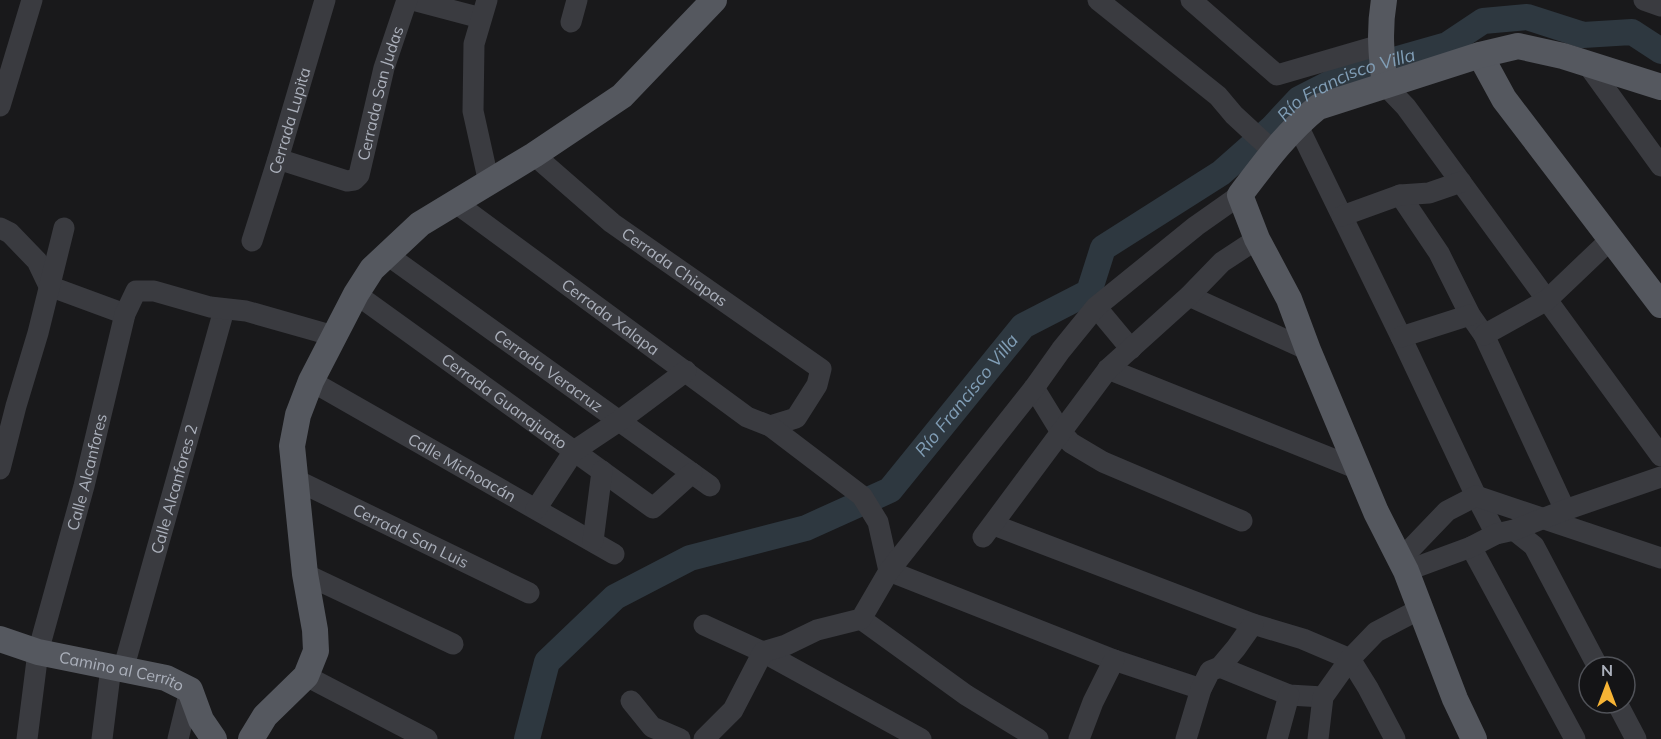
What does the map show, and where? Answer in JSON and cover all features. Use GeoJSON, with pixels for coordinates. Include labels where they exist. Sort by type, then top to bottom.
{"type":"FeatureCollection","features":[{"type":"Feature","properties":{"kind":"main road"},"geometry":{"type":"LineString","coordinates":[[252,739],[265,716],[306,676],[316,651],[315,630],[305,574],[292,446],[298,415],[311,381],[372,268],[420,224],[534,155],[622,96],[714,0]]}},
{"type":"Feature","properties":{"kind":"main road"},"geometry":{"type":"LineString","coordinates":[[1384,0],[1380,21],[1380,45],[1385,85]]}},
{"type":"Feature","properties":{"kind":"main road"},"geometry":{"type":"LineString","coordinates":[[1474,739],[1455,699],[1403,566],[1376,512],[1289,299],[1257,239],[1240,195],[1273,151],[1298,124],[1318,108],[1480,55],[1518,46],[1563,56],[1661,87]]}},
{"type":"Feature","properties":{"kind":"main road"},"geometry":{"type":"LineString","coordinates":[[1480,55],[1504,99],[1661,305]]}},
{"type":"Feature","properties":{"kind":"main road","name":"Camino al Cerrito"},"geometry":{"type":"LineString","coordinates":[[0,639],[38,652],[166,678],[190,690],[201,720],[214,739]]}},
{"type":"Feature","properties":{"kind":"street"},"geometry":{"type":"LineString","coordinates":[[0,106],[32,0]]}},
{"type":"Feature","properties":{"kind":"street","name":"Cerrada Lupita"},"geometry":{"type":"LineString","coordinates":[[252,241],[325,0]]}},
{"type":"Feature","properties":{"kind":"street","name":"Cerrada San Judas"},"geometry":{"type":"LineString","coordinates":[[278,159],[347,181],[354,180],[359,175],[384,68],[407,0]]}},
{"type":"Feature","properties":{"kind":"street"},"geometry":{"type":"LineString","coordinates":[[413,0],[484,9],[474,44],[473,111],[489,183]]}},
{"type":"Feature","properties":{"kind":"street"},"geometry":{"type":"LineString","coordinates":[[571,22],[577,0]]}},
{"type":"Feature","properties":{"kind":"street"},"geometry":{"type":"LineString","coordinates":[[1098,0],[1218,96],[1234,115],[1273,151]]}},
{"type":"Feature","properties":{"kind":"street"},"geometry":{"type":"LineString","coordinates":[[1191,0],[1277,75],[1380,45]]}},
{"type":"Feature","properties":{"kind":"street"},"geometry":{"type":"LineString","coordinates":[[1644,0],[1661,6]]}},
{"type":"Feature","properties":{"kind":"street"},"geometry":{"type":"LineString","coordinates":[[1588,65],[1661,166]]}},
{"type":"Feature","properties":{"kind":"street"},"geometry":{"type":"LineString","coordinates":[[1385,85],[1406,107],[1661,456]]}},
{"type":"Feature","properties":{"kind":"street"},"geometry":{"type":"LineString","coordinates":[[1298,124],[1476,496],[1505,532],[1534,546],[1592,655]]}},
{"type":"Feature","properties":{"kind":"street","name":"Cerrada Chiapas"},"geometry":{"type":"LineString","coordinates":[[534,155],[612,223],[821,369],[817,385],[796,418],[770,426]]}},
{"type":"Feature","properties":{"kind":"street"},"geometry":{"type":"LineString","coordinates":[[1342,216],[1400,195],[1429,193],[1461,182]]}},
{"type":"Feature","properties":{"kind":"street"},"geometry":{"type":"LineString","coordinates":[[704,739],[733,710],[763,652],[786,645],[816,630],[861,619],[889,571],[1096,307],[1196,226],[1240,195]]}},
{"type":"Feature","properties":{"kind":"street"},"geometry":{"type":"LineString","coordinates":[[1400,195],[1439,253],[1470,315],[1484,335],[1565,510]]}},
{"type":"Feature","properties":{"kind":"street","name":"Cerrada Xalapa"},"geometry":{"type":"LineString","coordinates":[[456,203],[747,417],[770,426],[862,496],[878,522],[889,571]]}},
{"type":"Feature","properties":{"kind":"street"},"geometry":{"type":"LineString","coordinates":[[0,228],[10,233],[37,261],[49,286],[125,314]]}},
{"type":"Feature","properties":{"kind":"street"},"geometry":{"type":"LineString","coordinates":[[0,469],[8,400],[49,286],[64,228]]}},
{"type":"Feature","properties":{"kind":"street"},"geometry":{"type":"LineString","coordinates":[[1257,239],[1222,262],[1189,296],[1108,369],[989,531],[1253,624],[1303,639],[1350,659],[1395,739]]}},
{"type":"Feature","properties":{"kind":"street"},"geometry":{"type":"LineString","coordinates":[[1484,335],[1547,300],[1611,239]]}},
{"type":"Feature","properties":{"kind":"street","name":"Cerrada Veracruz"},"geometry":{"type":"LineString","coordinates":[[386,254],[710,486]]}},
{"type":"Feature","properties":{"kind":"street","name":"Calle Alcanfores"},"geometry":{"type":"LineString","coordinates":[[27,739],[38,652],[84,486],[125,314],[136,291],[154,291],[224,310]]}},
{"type":"Feature","properties":{"kind":"street","name":"Cerrada Guanajuato"},"geometry":{"type":"LineString","coordinates":[[356,294],[653,508],[692,473]]}},
{"type":"Feature","properties":{"kind":"street"},"geometry":{"type":"LineString","coordinates":[[1189,296],[1308,350]]}},
{"type":"Feature","properties":{"kind":"street"},"geometry":{"type":"LineString","coordinates":[[1096,307],[1131,349]]}},
{"type":"Feature","properties":{"kind":"street"},"geometry":{"type":"LineString","coordinates":[[224,310],[246,311],[334,336]]}},
{"type":"Feature","properties":{"kind":"street","name":"Calle Alcanfores 2"},"geometry":{"type":"LineString","coordinates":[[102,739],[117,669],[224,310]]}},
{"type":"Feature","properties":{"kind":"street"},"geometry":{"type":"LineString","coordinates":[[1401,337],[1470,315]]}},
{"type":"Feature","properties":{"kind":"street"},"geometry":{"type":"LineString","coordinates":[[1108,369],[1358,469]]}},
{"type":"Feature","properties":{"kind":"street"},"geometry":{"type":"LineString","coordinates":[[536,509],[574,451],[686,371]]}},
{"type":"Feature","properties":{"kind":"street","name":"Calle Michoacán"},"geometry":{"type":"LineString","coordinates":[[311,381],[614,554]]}},
{"type":"Feature","properties":{"kind":"street"},"geometry":{"type":"LineString","coordinates":[[1034,388],[1061,432],[1071,443],[1103,462],[1242,521]]}},
{"type":"Feature","properties":{"kind":"street"},"geometry":{"type":"LineString","coordinates":[[593,541],[602,471]]}},
{"type":"Feature","properties":{"kind":"street"},"geometry":{"type":"LineString","coordinates":[[1403,566],[1471,547],[1505,532],[1661,477]]}},
{"type":"Feature","properties":{"kind":"street","name":"Cerrada San Luis"},"geometry":{"type":"LineString","coordinates":[[294,479],[529,593]]}},
{"type":"Feature","properties":{"kind":"street"},"geometry":{"type":"LineString","coordinates":[[1403,566],[1447,511],[1476,496],[1661,558]]}},
{"type":"Feature","properties":{"kind":"street"},"geometry":{"type":"LineString","coordinates":[[1471,547],[1575,739]]}},
{"type":"Feature","properties":{"kind":"street"},"geometry":{"type":"LineString","coordinates":[[889,571],[1114,660],[1201,689]]}},
{"type":"Feature","properties":{"kind":"street"},"geometry":{"type":"LineString","coordinates":[[305,574],[453,644]]}},
{"type":"Feature","properties":{"kind":"street"},"geometry":{"type":"LineString","coordinates":[[1319,737],[1323,697],[1350,659],[1376,632],[1420,609]]}},
{"type":"Feature","properties":{"kind":"street"},"geometry":{"type":"LineString","coordinates":[[861,619],[966,695],[1038,739]]}},
{"type":"Feature","properties":{"kind":"street"},"geometry":{"type":"LineString","coordinates":[[1186,739],[1201,689],[1210,671],[1220,667],[1253,624]]}},
{"type":"Feature","properties":{"kind":"street"},"geometry":{"type":"LineString","coordinates":[[704,625],[763,652],[921,739]]}},
{"type":"Feature","properties":{"kind":"street"},"geometry":{"type":"LineString","coordinates":[[1079,739],[1093,702],[1114,660]]}},
{"type":"Feature","properties":{"kind":"street"},"geometry":{"type":"LineString","coordinates":[[1220,667],[1289,695],[1323,697]]}},
{"type":"Feature","properties":{"kind":"street"},"geometry":{"type":"LineString","coordinates":[[306,676],[427,739]]}},
{"type":"Feature","properties":{"kind":"street"},"geometry":{"type":"LineString","coordinates":[[178,739],[190,690]]}},
{"type":"Feature","properties":{"kind":"street"},"geometry":{"type":"LineString","coordinates":[[1277,739],[1289,695]]}},
{"type":"Feature","properties":{"kind":"street"},"geometry":{"type":"LineString","coordinates":[[631,701],[652,727],[680,739]]}},
{"type":"Feature","properties":{"kind":"street"},"geometry":{"type":"LineString","coordinates":[[1623,715],[1636,739]]}},
{"type":"Feature","properties":{"kind":"waterway","name":"Río Francisco Villa"},"geometry":{"type":"LineString","coordinates":[[527,739],[547,662],[615,597],[690,558],[806,528],[890,490],[1023,326],[1089,292],[1103,248],[1221,173],[1272,128],[1299,99],[1352,72],[1447,45],[1483,21],[1527,17],[1583,35],[1632,32],[1661,51]]}}]}
